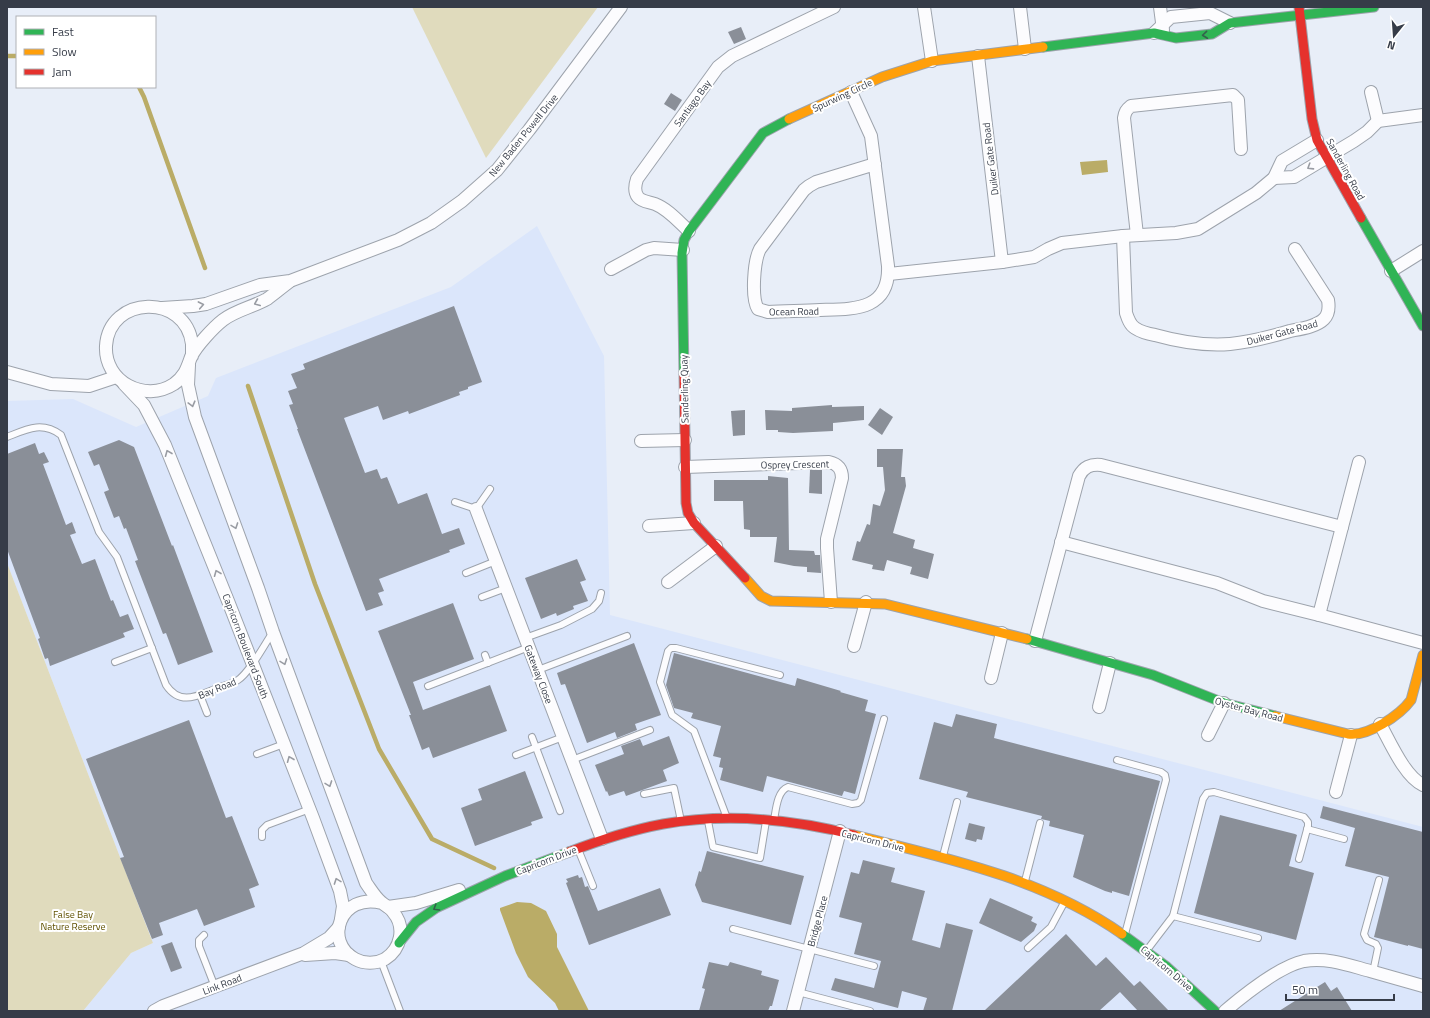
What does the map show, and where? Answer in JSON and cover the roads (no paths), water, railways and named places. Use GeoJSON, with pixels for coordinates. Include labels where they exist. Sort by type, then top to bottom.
{"type":"FeatureCollection","features":[{"type":"Feature","properties":{"kind":"street","name":"New Baden Powell Drive"},"geometry":{"type":"LineString","coordinates":[[162,308],[206,304],[260,285],[290,281],[398,240],[431,223],[462,201],[497,170],[621,7]]}},
{"type":"Feature","properties":{"kind":"street","name":"Santiago Bay"},"geometry":{"type":"LineString","coordinates":[[689,231],[657,205],[642,200],[638,196],[635,191],[637,179],[718,67],[732,56],[834,7]]}},
{"type":"Feature","properties":{"kind":"street"},"geometry":{"type":"LineString","coordinates":[[924,7],[932,61]]}},
{"type":"Feature","properties":{"kind":"street"},"geometry":{"type":"LineString","coordinates":[[1020,7],[1025,49]]}},
{"type":"Feature","properties":{"kind":"street"},"geometry":{"type":"LineString","coordinates":[[1160,7],[1160,31]]}},
{"type":"Feature","properties":{"kind":"street","name":"Spurwing Circle"},"geometry":{"type":"LineString","coordinates":[[683,339],[682,250],[684,240],[689,231],[763,133],[773,126],[882,77],[932,61],[1160,31],[1176,38],[1212,34],[1230,23],[1299,11],[1374,7]]}},
{"type":"Feature","properties":{"kind":"street","name":"Sanderling Road"},"geometry":{"type":"LineString","coordinates":[[1299,11],[1312,119],[1317,140],[1423,326]]}},
{"type":"Feature","properties":{"kind":"street","name":"Spurwing Circle"},"geometry":{"type":"LineString","coordinates":[[1160,31],[1171,17],[1210,14],[1230,23]]}},
{"type":"Feature","properties":{"kind":"street","name":"Duiker Gate Road"},"geometry":{"type":"LineString","coordinates":[[978,56],[1002,262]]}},
{"type":"Feature","properties":{"kind":"street"},"geometry":{"type":"LineString","coordinates":[[851,92],[869,130],[875,164],[889,274],[1002,262],[1034,257],[1048,249],[1062,244],[1123,236],[1176,233],[1198,229],[1256,193],[1274,178],[1282,161],[1317,140]]}},
{"type":"Feature","properties":{"kind":"street"},"geometry":{"type":"LineString","coordinates":[[1371,92],[1378,121]]}},
{"type":"Feature","properties":{"kind":"street"},"geometry":{"type":"LineString","coordinates":[[1137,235],[1124,118],[1124,112],[1127,109],[1131,106],[1233,95],[1238,100],[1241,149]]}},
{"type":"Feature","properties":{"kind":"street"},"geometry":{"type":"LineString","coordinates":[[1274,178],[1294,177],[1354,141],[1367,132],[1378,121],[1423,115]]}},
{"type":"Feature","properties":{"kind":"street","name":"Ocean Road"},"geometry":{"type":"LineString","coordinates":[[875,164],[816,182],[804,190],[757,255],[755,267],[755,301],[758,309],[768,312],[854,309],[873,302],[878,297],[889,274]]}},
{"type":"Feature","properties":{"kind":"street","name":"Duiker Gate Road"},"geometry":{"type":"LineString","coordinates":[[1123,236],[1126,313],[1129,321],[1135,328],[1144,332],[1176,341],[1196,343],[1230,344],[1257,340],[1311,326],[1324,319],[1328,313],[1328,300],[1295,250]]}},
{"type":"Feature","properties":{"kind":"street"},"geometry":{"type":"LineString","coordinates":[[611,269],[646,250],[654,248],[682,250]]}},
{"type":"Feature","properties":{"kind":"street"},"geometry":{"type":"LineString","coordinates":[[1391,272],[1422,251]]}},
{"type":"Feature","properties":{"kind":"street","name":"New Baden Powell Drive"},"geometry":{"type":"LineString","coordinates":[[190,361],[207,336],[224,320],[238,311],[266,299],[290,281]]}},
{"type":"Feature","properties":{"kind":"street"},"geometry":{"type":"LineString","coordinates":[[190,361],[183,375],[176,383],[155,391],[144,392],[134,389],[120,380],[110,367],[106,357],[108,335],[120,316],[129,310],[140,306],[162,308],[173,313],[182,321],[189,332],[192,344],[188,385],[195,417],[366,883],[385,905],[393,911],[400,923],[401,930],[399,943],[395,951],[389,957],[375,963],[361,962],[344,950],[340,943],[340,923],[352,906],[358,903],[366,901],[385,905]]}},
{"type":"Feature","properties":{"kind":"street","name":"Sanderling Quay"},"geometry":{"type":"LineString","coordinates":[[683,339],[684,440],[686,504],[688,513],[694,522],[760,596],[781,602],[830,602]]}},
{"type":"Feature","properties":{"kind":"street"},"geometry":{"type":"LineString","coordinates":[[7,372],[51,384],[89,386],[120,380]]}},
{"type":"Feature","properties":{"kind":"street","name":"Capricorn Boulevard South"},"geometry":{"type":"LineString","coordinates":[[120,380],[144,405],[165,445],[310,809],[342,898],[340,923]]}},
{"type":"Feature","properties":{"kind":"street"},"geometry":{"type":"LineString","coordinates":[[641,441],[684,440]]}},
{"type":"Feature","properties":{"kind":"street","name":"Osprey Crescent"},"geometry":{"type":"LineString","coordinates":[[685,467],[829,462],[838,465],[842,478],[827,539],[830,602]]}},
{"type":"Feature","properties":{"kind":"street"},"geometry":{"type":"LineString","coordinates":[[1319,614],[1358,462]]}},
{"type":"Feature","properties":{"kind":"street"},"geometry":{"type":"LineString","coordinates":[[1035,641],[1079,476],[1083,469],[1088,466],[1094,464],[1342,528]]}},
{"type":"Feature","properties":{"kind":"street","name":"Gateway Close"},"geometry":{"type":"LineString","coordinates":[[476,509],[602,839]]}},
{"type":"Feature","properties":{"kind":"street"},"geometry":{"type":"LineString","coordinates":[[649,526],[694,522]]}},
{"type":"Feature","properties":{"kind":"street"},"geometry":{"type":"LineString","coordinates":[[1062,542],[1217,583],[1263,601],[1319,614],[1423,643]]}},
{"type":"Feature","properties":{"kind":"street"},"geometry":{"type":"LineString","coordinates":[[668,582],[716,546]]}},
{"type":"Feature","properties":{"kind":"street"},"geometry":{"type":"LineString","coordinates":[[830,602],[866,602],[854,646]]}},
{"type":"Feature","properties":{"kind":"street","name":"Oyster Bay Road"},"geometry":{"type":"LineString","coordinates":[[866,602],[885,604],[925,613],[1035,641],[1153,675],[1224,703],[1351,735]]}},
{"type":"Feature","properties":{"kind":"street"},"geometry":{"type":"LineString","coordinates":[[991,678],[1002,633]]}},
{"type":"Feature","properties":{"kind":"street"},"geometry":{"type":"LineString","coordinates":[[1336,792],[1351,735],[1359,734],[1380,724],[1408,706],[1423,655]]}},
{"type":"Feature","properties":{"kind":"street"},"geometry":{"type":"LineString","coordinates":[[1099,707],[1110,663]]}},
{"type":"Feature","properties":{"kind":"street"},"geometry":{"type":"LineString","coordinates":[[1208,735],[1224,703]]}},
{"type":"Feature","properties":{"kind":"street"},"geometry":{"type":"LineString","coordinates":[[1380,724],[1409,774],[1417,782],[1423,785]]}},
{"type":"Feature","properties":{"kind":"street","name":"Capricorn Drive"},"geometry":{"type":"LineString","coordinates":[[399,943],[419,919],[438,906],[497,879],[602,839],[647,827],[681,821],[727,818],[770,819],[840,831],[1001,874],[1024,883],[1065,901],[1125,934],[1172,971],[1215,1011]]}},
{"type":"Feature","properties":{"kind":"street","name":"Bridge Place"},"geometry":{"type":"LineString","coordinates":[[793,1011],[840,831]]}},
{"type":"Feature","properties":{"kind":"street","name":"Capricorn Drive"},"geometry":{"type":"LineString","coordinates":[[385,905],[416,903],[497,879]]}},
{"type":"Feature","properties":{"kind":"street","name":"Link Road"},"geometry":{"type":"LineString","coordinates":[[154,1011],[163,1006],[290,958],[317,946],[329,938],[340,923]]}},
{"type":"Feature","properties":{"kind":"street","name":"Link Road"},"geometry":{"type":"LineString","coordinates":[[290,958],[335,953],[350,955]]}},
{"type":"Feature","properties":{"kind":"street"},"geometry":{"type":"LineString","coordinates":[[1225,1011],[1253,988],[1287,968],[1303,962],[1318,960],[1336,962],[1423,986]]}},
{"type":"Feature","properties":{"kind":"lane"},"geometry":{"type":"LineString","coordinates":[[7,437],[35,427],[52,429],[61,435],[98,532],[117,557],[152,648],[115,662]]}},
{"type":"Feature","properties":{"kind":"lane"},"geometry":{"type":"LineString","coordinates":[[455,502],[476,509],[490,489]]}},
{"type":"Feature","properties":{"kind":"lane"},"geometry":{"type":"LineString","coordinates":[[466,572],[496,561]]}},
{"type":"Feature","properties":{"kind":"lane"},"geometry":{"type":"LineString","coordinates":[[482,597],[506,588]]}},
{"type":"Feature","properties":{"kind":"lane"},"geometry":{"type":"LineString","coordinates":[[428,686],[488,663],[503,661],[527,643],[592,609],[599,601],[601,593]]}},
{"type":"Feature","properties":{"kind":"lane","name":"Bay Road"},"geometry":{"type":"LineString","coordinates":[[152,648],[166,685],[170,691],[180,697],[190,698],[238,680],[245,673],[273,632]]}},
{"type":"Feature","properties":{"kind":"lane"},"geometry":{"type":"LineString","coordinates":[[538,670],[627,636]]}},
{"type":"Feature","properties":{"kind":"lane"},"geometry":{"type":"LineString","coordinates":[[727,818],[694,731],[672,715],[660,682],[668,651],[671,648],[676,648],[780,675]]}},
{"type":"Feature","properties":{"kind":"lane"},"geometry":{"type":"LineString","coordinates":[[484,655],[488,663]]}},
{"type":"Feature","properties":{"kind":"lane"},"geometry":{"type":"LineString","coordinates":[[200,695],[207,713]]}},
{"type":"Feature","properties":{"kind":"lane"},"geometry":{"type":"LineString","coordinates":[[707,819],[713,847],[760,858],[770,819],[780,794],[785,788],[788,787],[852,804],[855,804],[861,800],[884,719]]}},
{"type":"Feature","properties":{"kind":"lane"},"geometry":{"type":"LineString","coordinates":[[572,760],[650,730]]}},
{"type":"Feature","properties":{"kind":"lane"},"geometry":{"type":"LineString","coordinates":[[516,754],[563,737]]}},
{"type":"Feature","properties":{"kind":"lane"},"geometry":{"type":"LineString","coordinates":[[532,738],[560,811]]}},
{"type":"Feature","properties":{"kind":"lane"},"geometry":{"type":"LineString","coordinates":[[256,754],[284,744]]}},
{"type":"Feature","properties":{"kind":"lane"},"geometry":{"type":"LineString","coordinates":[[1118,760],[1161,772],[1165,775],[1166,780],[1125,934]]}},
{"type":"Feature","properties":{"kind":"lane"},"geometry":{"type":"LineString","coordinates":[[644,794],[674,788],[681,821]]}},
{"type":"Feature","properties":{"kind":"lane"},"geometry":{"type":"LineString","coordinates":[[1147,950],[1172,916],[1203,798],[1207,793],[1214,792],[1301,815],[1307,819],[1307,829],[1299,859]]}},
{"type":"Feature","properties":{"kind":"lane"},"geometry":{"type":"LineString","coordinates":[[943,858],[957,802]]}},
{"type":"Feature","properties":{"kind":"lane"},"geometry":{"type":"LineString","coordinates":[[262,836],[262,830],[267,825],[310,809]]}},
{"type":"Feature","properties":{"kind":"lane"},"geometry":{"type":"LineString","coordinates":[[1024,883],[1040,822]]}},
{"type":"Feature","properties":{"kind":"lane"},"geometry":{"type":"LineString","coordinates":[[1307,829],[1344,839]]}},
{"type":"Feature","properties":{"kind":"lane"},"geometry":{"type":"LineString","coordinates":[[578,848],[593,886]]}},
{"type":"Feature","properties":{"kind":"lane"},"geometry":{"type":"LineString","coordinates":[[1373,972],[1378,948],[1376,944],[1367,940],[1364,934],[1378,880]]}},
{"type":"Feature","properties":{"kind":"lane"},"geometry":{"type":"LineString","coordinates":[[1028,948],[1051,927],[1065,901]]}},
{"type":"Feature","properties":{"kind":"lane"},"geometry":{"type":"LineString","coordinates":[[1172,916],[1258,938]]}},
{"type":"Feature","properties":{"kind":"lane"},"geometry":{"type":"LineString","coordinates":[[733,929],[874,966]]}},
{"type":"Feature","properties":{"kind":"lane"},"geometry":{"type":"LineString","coordinates":[[204,935],[199,940],[199,946],[215,987]]}},
{"type":"Feature","properties":{"kind":"lane"},"geometry":{"type":"LineString","coordinates":[[381,961],[400,1011]]}},
{"type":"Feature","properties":{"kind":"lane"},"geometry":{"type":"LineString","coordinates":[[798,992],[870,1011]]}},
{"type":"Feature","properties":{"kind":"waterway"},"geometry":{"type":"LineString","coordinates":[[7,56],[16,56]]}},
{"type":"Feature","properties":{"kind":"waterway"},"geometry":{"type":"LineString","coordinates":[[140,88],[205,268]]}},
{"type":"Feature","properties":{"kind":"waterway"},"geometry":{"type":"LineString","coordinates":[[248,386],[315,584],[379,749],[432,839],[494,868]]}},
{"type":"Feature","properties":{"kind":"park label","name":"False Bay Nature Reserve"},"geometry":{"type":"Point","coordinates":[73,920]}}]}
